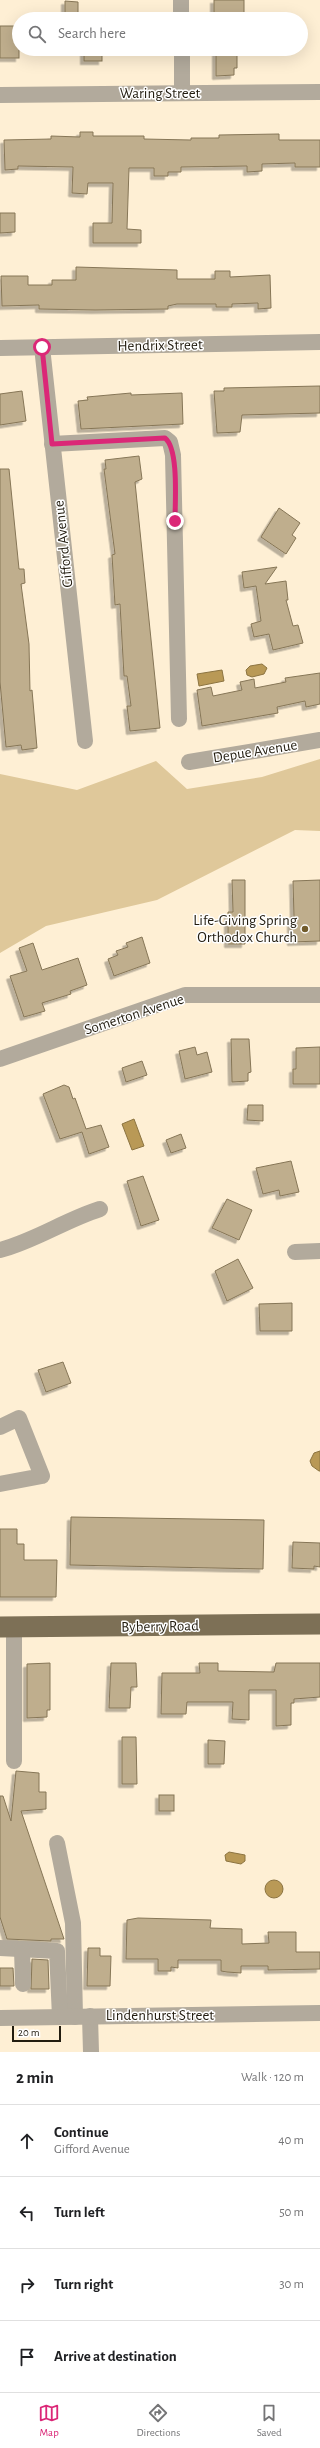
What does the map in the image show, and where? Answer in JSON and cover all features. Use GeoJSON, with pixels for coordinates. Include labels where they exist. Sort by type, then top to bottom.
{"type":"FeatureCollection","features":[{"type":"Feature","properties":{"kind":"main road","name":"Byberry Road"},"geometry":{"type":"LineString","coordinates":[[7,1627],[320,1624]]}},
{"type":"Feature","properties":{"kind":"street"},"geometry":{"type":"LineString","coordinates":[[181,0],[181,12]]}},
{"type":"Feature","properties":{"kind":"street"},"geometry":{"type":"LineString","coordinates":[[182,56],[182,93]]}},
{"type":"Feature","properties":{"kind":"street","name":"Waring Street"},"geometry":{"type":"LineString","coordinates":[[0,95],[320,92]]}},
{"type":"Feature","properties":{"kind":"street","name":"Hendrix Street"},"geometry":{"type":"LineString","coordinates":[[0,348],[320,342]]}},
{"type":"Feature","properties":{"kind":"street","name":"Gifford Avenue"},"geometry":{"type":"LineString","coordinates":[[42,347],[85,741]]}},
{"type":"Feature","properties":{"kind":"street"},"geometry":{"type":"LineString","coordinates":[[52,444],[165,438],[170,442],[174,462],[180,719]]}},
{"type":"Feature","properties":{"kind":"street","name":"Depue Avenue"},"geometry":{"type":"LineString","coordinates":[[189,762],[320,740]]}},
{"type":"Feature","properties":{"kind":"street","name":"Somerton Avenue"},"geometry":{"type":"LineString","coordinates":[[0,1059],[186,995],[320,995]]}},
{"type":"Feature","properties":{"kind":"street"},"geometry":{"type":"LineString","coordinates":[[0,1250],[14,1247],[78,1216],[100,1209]]}},
{"type":"Feature","properties":{"kind":"street"},"geometry":{"type":"LineString","coordinates":[[295,1252],[320,1251]]}},
{"type":"Feature","properties":{"kind":"street"},"geometry":{"type":"LineString","coordinates":[[0,1427],[20,1418],[42,1476],[0,1484]]}},
{"type":"Feature","properties":{"kind":"street"},"geometry":{"type":"LineString","coordinates":[[7,1627],[14,1761]]}},
{"type":"Feature","properties":{"kind":"street"},"geometry":{"type":"LineString","coordinates":[[57,1843],[73,1923],[75,2017]]}},
{"type":"Feature","properties":{"kind":"street"},"geometry":{"type":"LineString","coordinates":[[0,1948],[57,1952],[75,2017],[91,2052]]}},
{"type":"Feature","properties":{"kind":"street"},"geometry":{"type":"LineString","coordinates":[[22,1949],[23,1984]]}},
{"type":"Feature","properties":{"kind":"street","name":"Lindenhurst Street"},"geometry":{"type":"LineString","coordinates":[[0,2018],[320,2013]]}},
{"type":"Feature","properties":{"kind":"shaded area"},"geometry":{"type":"Polygon","coordinates":[[[262,664],[267,668],[264,674],[252,677],[247,675],[246,670],[250,666],[262,664]]]}},
{"type":"Feature","properties":{"kind":"shaded area"},"geometry":{"type":"Polygon","coordinates":[[[222,670],[224,681],[199,686],[197,674],[222,670]]]}},
{"type":"Feature","properties":{"kind":"shaded area"},"geometry":{"type":"Polygon","coordinates":[[[320,759],[320,831],[295,830],[157,900],[46,926],[0,953],[0,774],[77,790],[156,761],[187,789],[262,777],[320,759]]]}},
{"type":"Feature","properties":{"kind":"shaded area"},"geometry":{"type":"Polygon","coordinates":[[[134,1119],[144,1146],[132,1150],[122,1124],[134,1119]]]}},
{"type":"Feature","properties":{"kind":"shaded area"},"geometry":{"type":"Polygon","coordinates":[[[320,1451],[319,1471],[312,1466],[310,1461],[314,1453],[320,1451]]]}},
{"type":"Feature","properties":{"kind":"shaded area"},"geometry":{"type":"Polygon","coordinates":[[[229,1852],[245,1855],[245,1861],[241,1864],[226,1861],[225,1855],[229,1852]]]}},
{"type":"Feature","properties":{"kind":"shaded area"},"geometry":{"type":"Polygon","coordinates":[[[274,1880],[280,1883],[283,1889],[280,1895],[274,1898],[268,1895],[265,1889],[268,1883],[274,1880]]]}},
{"type":"Feature","properties":{"kind":"building"},"geometry":{"type":"Polygon","coordinates":[[[214,0],[244,0],[244,12],[214,12],[214,0]]]}},
{"type":"Feature","properties":{"kind":"building"},"geometry":{"type":"Polygon","coordinates":[[[65,1],[78,2],[78,12],[65,12],[65,1]]]}},
{"type":"Feature","properties":{"kind":"building"},"geometry":{"type":"Polygon","coordinates":[[[0,26],[12,26],[12,56],[19,56],[19,58],[0,58],[0,26]]]}},
{"type":"Feature","properties":{"kind":"building"},"geometry":{"type":"Polygon","coordinates":[[[84,56],[102,56],[102,61],[84,61],[84,56]]]}},
{"type":"Feature","properties":{"kind":"building"},"geometry":{"type":"Polygon","coordinates":[[[216,56],[237,56],[237,68],[234,68],[234,75],[216,76],[216,56]]]}},
{"type":"Feature","properties":{"kind":"building"},"geometry":{"type":"Polygon","coordinates":[[[80,132],[93,132],[93,136],[144,136],[144,139],[191,140],[191,138],[219,138],[219,135],[279,134],[279,140],[320,140],[320,167],[295,167],[295,163],[262,164],[262,171],[247,172],[247,166],[181,167],[181,172],[168,172],[168,176],[154,176],[154,168],[129,168],[127,229],[141,230],[141,243],[93,243],[93,223],[112,223],[113,183],[88,183],[87,194],[72,193],[73,167],[18,166],[18,169],[5,170],[4,140],[51,139],[51,136],[80,137],[80,132]]]}},
{"type":"Feature","properties":{"kind":"building"},"geometry":{"type":"Polygon","coordinates":[[[0,213],[15,213],[15,232],[0,233],[0,213]]]}},
{"type":"Feature","properties":{"kind":"building"},"geometry":{"type":"Polygon","coordinates":[[[76,267],[177,270],[177,279],[215,279],[215,271],[230,271],[230,277],[270,275],[271,308],[258,309],[258,303],[232,304],[232,307],[216,307],[216,304],[177,304],[168,306],[168,309],[95,310],[39,309],[39,305],[2,306],[1,276],[28,276],[28,285],[52,285],[52,280],[76,280],[76,267]]]}},
{"type":"Feature","properties":{"kind":"building"},"geometry":{"type":"Polygon","coordinates":[[[320,386],[320,413],[242,415],[240,432],[217,433],[214,391],[224,391],[224,388],[320,386]]]}},
{"type":"Feature","properties":{"kind":"building"},"geometry":{"type":"Polygon","coordinates":[[[22,391],[26,421],[0,425],[0,394],[22,391]]]}},
{"type":"Feature","properties":{"kind":"building"},"geometry":{"type":"Polygon","coordinates":[[[131,393],[131,395],[182,393],[183,424],[81,429],[78,401],[88,400],[87,397],[131,393]]]}},
{"type":"Feature","properties":{"kind":"building"},"geometry":{"type":"Polygon","coordinates":[[[139,456],[142,479],[135,482],[160,728],[130,731],[127,706],[131,706],[127,676],[124,676],[120,604],[115,605],[112,555],[115,554],[104,469],[106,469],[105,460],[139,456]]]}},
{"type":"Feature","properties":{"kind":"building"},"geometry":{"type":"Polygon","coordinates":[[[0,469],[9,469],[19,569],[24,569],[25,583],[21,584],[29,644],[30,691],[32,690],[37,748],[22,750],[21,745],[6,747],[0,682],[0,469]]]}},
{"type":"Feature","properties":{"kind":"building"},"geometry":{"type":"Polygon","coordinates":[[[279,508],[300,523],[292,535],[296,538],[286,554],[261,537],[279,508]]]}},
{"type":"Feature","properties":{"kind":"building"},"geometry":{"type":"Polygon","coordinates":[[[277,567],[265,584],[286,581],[288,600],[286,600],[293,626],[298,625],[303,643],[273,650],[269,634],[254,637],[251,624],[261,621],[256,586],[244,588],[242,572],[277,567]]]}},
{"type":"Feature","properties":{"kind":"building"},"geometry":{"type":"Polygon","coordinates":[[[320,673],[320,704],[306,707],[305,701],[277,707],[278,713],[202,726],[197,690],[211,687],[213,696],[242,690],[240,682],[254,679],[255,688],[286,682],[285,678],[320,673]]]}},
{"type":"Feature","properties":{"kind":"building"},"geometry":{"type":"Polygon","coordinates":[[[232,880],[245,880],[245,944],[228,944],[228,912],[233,912],[232,880]]]}},
{"type":"Feature","properties":{"kind":"building","name":"Life-Giving Spring Orthodox Church"},"geometry":{"type":"Polygon","coordinates":[[[320,880],[320,941],[291,942],[291,917],[294,917],[293,881],[320,880]]]}},
{"type":"Feature","properties":{"kind":"building"},"geometry":{"type":"Polygon","coordinates":[[[142,937],[150,963],[114,976],[108,959],[118,955],[116,951],[128,947],[126,943],[142,937]]]}},
{"type":"Feature","properties":{"kind":"building"},"geometry":{"type":"Polygon","coordinates":[[[33,943],[42,970],[78,958],[87,985],[70,991],[71,994],[42,1003],[45,1011],[24,1017],[10,976],[27,971],[19,948],[33,943]]]}},
{"type":"Feature","properties":{"kind":"building"},"geometry":{"type":"Polygon","coordinates":[[[231,1039],[249,1039],[251,1072],[248,1073],[248,1081],[232,1082],[231,1039]]]}},
{"type":"Feature","properties":{"kind":"building"},"geometry":{"type":"Polygon","coordinates":[[[195,1047],[197,1055],[207,1052],[212,1072],[185,1079],[179,1051],[195,1047]]]}},
{"type":"Feature","properties":{"kind":"building"},"geometry":{"type":"Polygon","coordinates":[[[320,1047],[320,1084],[293,1084],[293,1069],[296,1069],[296,1048],[320,1047]]]}},
{"type":"Feature","properties":{"kind":"building"},"geometry":{"type":"Polygon","coordinates":[[[142,1061],[147,1075],[126,1082],[122,1068],[142,1061]]]}},
{"type":"Feature","properties":{"kind":"building"},"geometry":{"type":"Polygon","coordinates":[[[64,1085],[69,1087],[73,1099],[75,1098],[86,1129],[101,1125],[109,1147],[89,1154],[82,1132],[60,1139],[43,1094],[64,1085]]]}},
{"type":"Feature","properties":{"kind":"building"},"geometry":{"type":"Polygon","coordinates":[[[248,1105],[263,1105],[263,1121],[247,1120],[248,1105]]]}},
{"type":"Feature","properties":{"kind":"building"},"geometry":{"type":"Polygon","coordinates":[[[181,1134],[186,1148],[171,1153],[166,1140],[181,1134]]]}},
{"type":"Feature","properties":{"kind":"building"},"geometry":{"type":"Polygon","coordinates":[[[291,1161],[299,1192],[280,1196],[279,1190],[263,1194],[256,1168],[291,1161]]]}},
{"type":"Feature","properties":{"kind":"building"},"geometry":{"type":"Polygon","coordinates":[[[143,1176],[159,1220],[141,1226],[127,1181],[143,1176]]]}},
{"type":"Feature","properties":{"kind":"building"},"geometry":{"type":"Polygon","coordinates":[[[227,1199],[252,1210],[239,1240],[212,1228],[227,1199]]]}},
{"type":"Feature","properties":{"kind":"building"},"geometry":{"type":"Polygon","coordinates":[[[238,1259],[253,1288],[227,1301],[215,1271],[238,1259]]]}},
{"type":"Feature","properties":{"kind":"building"},"geometry":{"type":"Polygon","coordinates":[[[292,1303],[292,1331],[260,1331],[259,1304],[292,1303]]]}},
{"type":"Feature","properties":{"kind":"building"},"geometry":{"type":"Polygon","coordinates":[[[63,1362],[71,1383],[46,1392],[38,1370],[63,1362]]]}},
{"type":"Feature","properties":{"kind":"building"},"geometry":{"type":"Polygon","coordinates":[[[71,1517],[264,1520],[263,1569],[70,1565],[71,1517]]]}},
{"type":"Feature","properties":{"kind":"building"},"geometry":{"type":"Polygon","coordinates":[[[0,1529],[17,1529],[17,1544],[24,1544],[24,1560],[57,1560],[56,1597],[0,1597],[0,1529]]]}},
{"type":"Feature","properties":{"kind":"building"},"geometry":{"type":"Polygon","coordinates":[[[293,1542],[320,1543],[320,1567],[314,1566],[314,1569],[292,1568],[293,1542]]]}},
{"type":"Feature","properties":{"kind":"building"},"geometry":{"type":"Polygon","coordinates":[[[50,1663],[50,1710],[47,1710],[47,1717],[27,1718],[27,1664],[50,1663]]]}},
{"type":"Feature","properties":{"kind":"building"},"geometry":{"type":"Polygon","coordinates":[[[111,1663],[136,1663],[137,1687],[131,1687],[130,1708],[109,1708],[111,1663]]]}},
{"type":"Feature","properties":{"kind":"building"},"geometry":{"type":"Polygon","coordinates":[[[199,1663],[218,1663],[218,1671],[274,1672],[276,1663],[320,1663],[320,1697],[294,1699],[294,1703],[291,1703],[291,1725],[276,1726],[276,1690],[249,1690],[249,1720],[232,1719],[233,1702],[187,1702],[186,1714],[161,1714],[162,1673],[200,1673],[199,1663]]]}},
{"type":"Feature","properties":{"kind":"building"},"geometry":{"type":"Polygon","coordinates":[[[122,1737],[136,1737],[137,1784],[122,1784],[122,1737]]]}},
{"type":"Feature","properties":{"kind":"building"},"geometry":{"type":"Polygon","coordinates":[[[208,1740],[225,1741],[224,1764],[208,1764],[208,1740]]]}},
{"type":"Feature","properties":{"kind":"building"},"geometry":{"type":"Polygon","coordinates":[[[16,1771],[39,1773],[39,1792],[46,1792],[46,1809],[21,1811],[64,1939],[51,1939],[51,1941],[7,1939],[0,1917],[0,1796],[3,1796],[11,1821],[16,1771]]]}},
{"type":"Feature","properties":{"kind":"building"},"geometry":{"type":"Polygon","coordinates":[[[159,1795],[174,1795],[174,1811],[159,1811],[159,1795]]]}},
{"type":"Feature","properties":{"kind":"building"},"geometry":{"type":"Polygon","coordinates":[[[138,1918],[211,1920],[210,1928],[242,1929],[242,1944],[269,1943],[268,1932],[296,1932],[296,1952],[320,1952],[320,1969],[268,1970],[268,1966],[241,1966],[241,1973],[221,1971],[221,1960],[178,1960],[178,1968],[171,1967],[171,1971],[158,1971],[158,1959],[126,1959],[127,1920],[138,1918]]]}},
{"type":"Feature","properties":{"kind":"building"},"geometry":{"type":"Polygon","coordinates":[[[88,1948],[100,1948],[100,1956],[111,1956],[110,1986],[87,1986],[88,1948]]]}},
{"type":"Feature","properties":{"kind":"building"},"geometry":{"type":"Polygon","coordinates":[[[32,1959],[48,1960],[49,1989],[31,1989],[32,1959]]]}},
{"type":"Feature","properties":{"kind":"building"},"geometry":{"type":"Polygon","coordinates":[[[0,1968],[13,1968],[14,1986],[0,1986],[0,1968]]]}},
{"type":"Feature","properties":{"kind":"place","name":"Life-Giving Spring Orthodox Church"},"geometry":{"type":"Point","coordinates":[305,929]}},
{"type":"Feature","properties":{"kind":"route"},"geometry":{"type":"LineString","coordinates":[[42,347],[52,444],[165,438],[170,442],[173,455],[175,521]]}}]}
